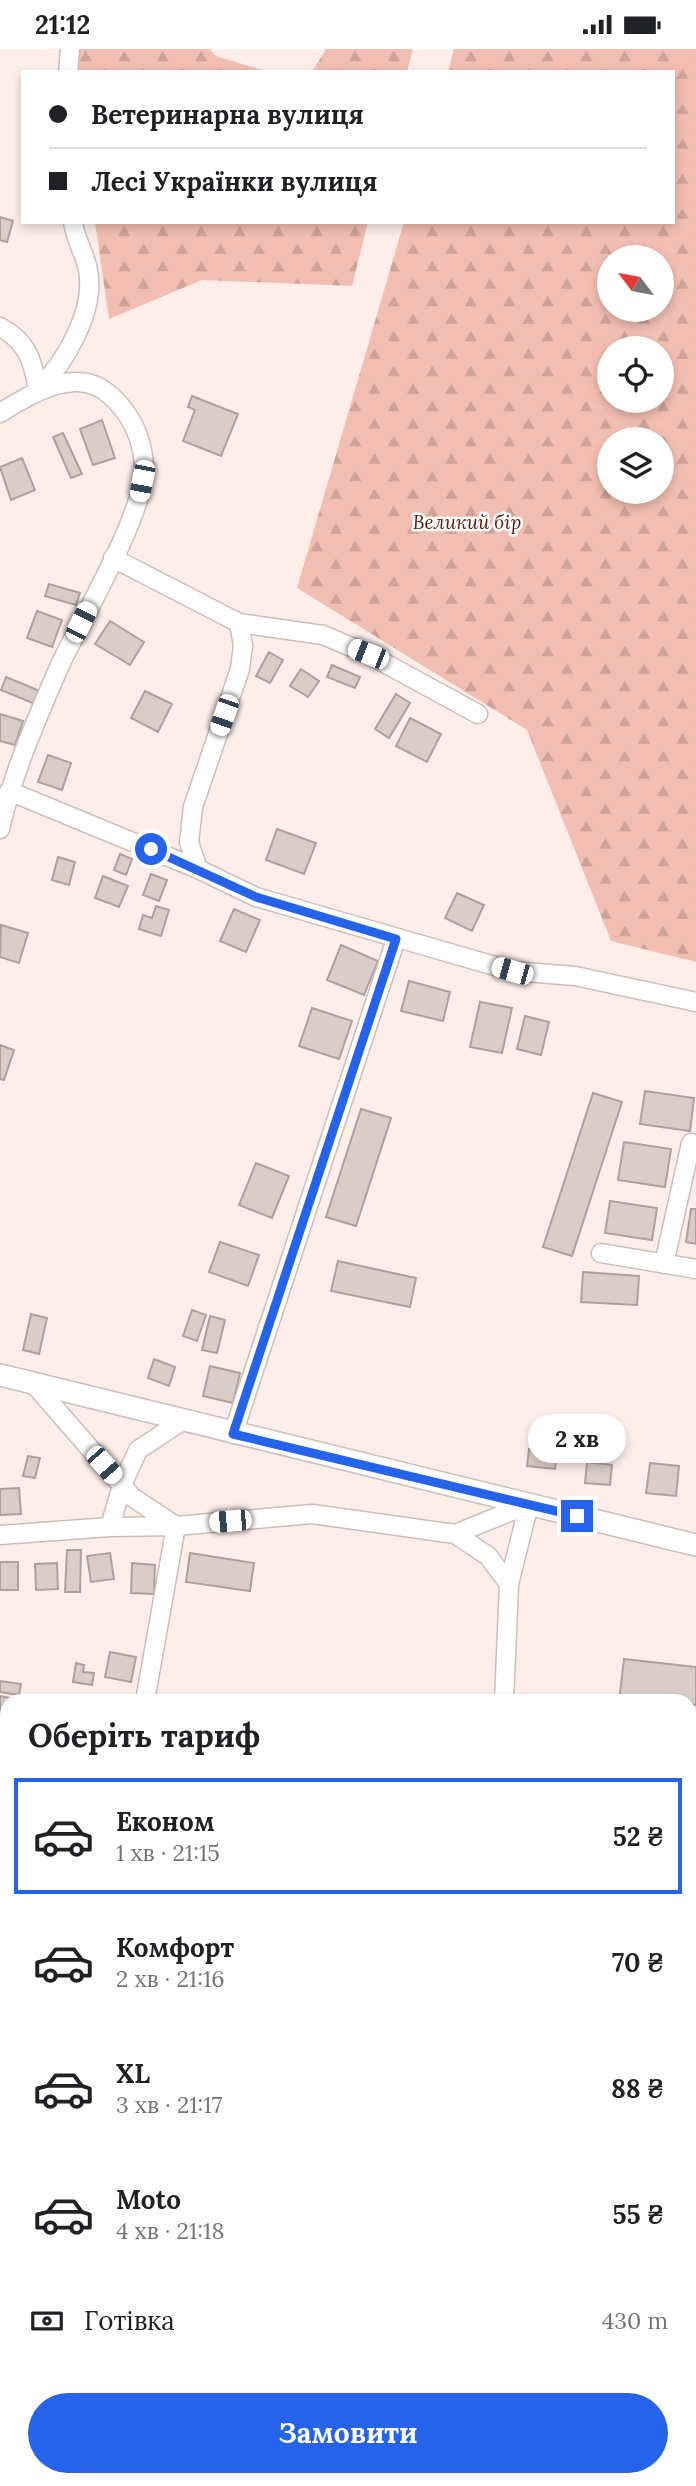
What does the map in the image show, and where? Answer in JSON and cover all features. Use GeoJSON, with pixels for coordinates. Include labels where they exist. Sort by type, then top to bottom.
{"type":"FeatureCollection","features":[{"type":"Feature","properties":{"kind":"street"},"geometry":{"type":"LineString","coordinates":[[68,70],[70,49]]}},
{"type":"Feature","properties":{"kind":"street"},"geometry":{"type":"LineString","coordinates":[[38,390],[51,376],[73,340],[85,305],[89,272],[74,224]]}},
{"type":"Feature","properties":{"kind":"street"},"geometry":{"type":"LineString","coordinates":[[0,327],[25,346],[33,360],[38,390]]}},
{"type":"Feature","properties":{"kind":"street"},"geometry":{"type":"LineString","coordinates":[[0,413],[38,390],[63,383],[83,382],[106,391],[130,413],[145,467],[139,495],[113,558],[61,664],[9,791],[0,829]]}},
{"type":"Feature","properties":{"kind":"street"},"geometry":{"type":"LineString","coordinates":[[113,558],[239,623],[323,635],[368,654],[478,715]]}},
{"type":"Feature","properties":{"kind":"street"},"geometry":{"type":"LineString","coordinates":[[198,869],[189,842],[193,807],[240,669],[243,645],[239,623]]}},
{"type":"Feature","properties":{"kind":"street"},"geometry":{"type":"LineString","coordinates":[[9,791],[198,869],[256,897],[512,971],[575,976],[696,1002]]}},
{"type":"Feature","properties":{"kind":"street"},"geometry":{"type":"LineString","coordinates":[[233,1434],[396,939]]}},
{"type":"Feature","properties":{"kind":"street"},"geometry":{"type":"LineString","coordinates":[[664,1264],[691,1143]]}},
{"type":"Feature","properties":{"kind":"street"},"geometry":{"type":"LineString","coordinates":[[601,1253],[696,1269]]}},
{"type":"Feature","properties":{"kind":"street"},"geometry":{"type":"LineString","coordinates":[[0,1375],[696,1545]]}},
{"type":"Feature","properties":{"kind":"street"},"geometry":{"type":"LineString","coordinates":[[34,1384],[132,1497],[176,1526]]}},
{"type":"Feature","properties":{"kind":"street"},"geometry":{"type":"LineString","coordinates":[[110,1527],[122,1485],[138,1450],[182,1421]]}},
{"type":"Feature","properties":{"kind":"street"},"geometry":{"type":"LineString","coordinates":[[455,1534],[529,1504]]}},
{"type":"Feature","properties":{"kind":"street"},"geometry":{"type":"LineString","coordinates":[[504,1694],[509,1584],[529,1504]]}},
{"type":"Feature","properties":{"kind":"street"},"geometry":{"type":"LineString","coordinates":[[0,1535],[110,1527],[176,1526],[312,1514],[455,1534],[488,1556],[509,1584]]}},
{"type":"Feature","properties":{"kind":"street"},"geometry":{"type":"LineString","coordinates":[[146,1694],[176,1526]]}},
{"type":"Feature","properties":{"kind":"green space"},"geometry":{"type":"Polygon","coordinates":[[[69,49],[210,49],[216,56],[262,70],[73,70],[69,49]]]}},
{"type":"Feature","properties":{"kind":"green space"},"geometry":{"type":"Polygon","coordinates":[[[326,49],[413,49],[408,70],[313,70],[326,49]]]}},
{"type":"Feature","properties":{"kind":"green space","name":"Великий бір"},"geometry":{"type":"Polygon","coordinates":[[[454,49],[696,49],[696,962],[611,941],[527,730],[297,588],[403,224],[675,224],[675,70],[449,70],[454,49]]]}},
{"type":"Feature","properties":{"kind":"green space"},"geometry":{"type":"Polygon","coordinates":[[[95,224],[368,224],[352,286],[202,280],[109,319],[95,224]]]}},
{"type":"Feature","properties":{"kind":"building"},"geometry":{"type":"Polygon","coordinates":[[[0,217],[13,221],[7,242],[0,240],[0,217]]]}},
{"type":"Feature","properties":{"kind":"building"},"geometry":{"type":"Polygon","coordinates":[[[192,396],[238,414],[221,456],[183,441],[195,410],[188,407],[192,396]]]}},
{"type":"Feature","properties":{"kind":"building"},"geometry":{"type":"Polygon","coordinates":[[[102,420],[115,458],[93,465],[80,429],[102,420]]]}},
{"type":"Feature","properties":{"kind":"building"},"geometry":{"type":"Polygon","coordinates":[[[63,433],[82,474],[71,478],[53,437],[63,433]]]}},
{"type":"Feature","properties":{"kind":"building"},"geometry":{"type":"Polygon","coordinates":[[[22,458],[35,490],[11,500],[0,467],[22,458]]]}},
{"type":"Feature","properties":{"kind":"building"},"geometry":{"type":"Polygon","coordinates":[[[49,584],[80,593],[76,605],[45,596],[49,584]]]}},
{"type":"Feature","properties":{"kind":"building"},"geometry":{"type":"Polygon","coordinates":[[[37,611],[62,620],[52,647],[27,638],[37,611]]]}},
{"type":"Feature","properties":{"kind":"building"},"geometry":{"type":"Polygon","coordinates":[[[110,621],[144,642],[130,665],[95,644],[110,621]]]}},
{"type":"Feature","properties":{"kind":"building"},"geometry":{"type":"Polygon","coordinates":[[[269,652],[283,660],[270,683],[256,676],[269,652]]]}},
{"type":"Feature","properties":{"kind":"building"},"geometry":{"type":"Polygon","coordinates":[[[332,665],[360,677],[355,688],[327,677],[332,665]]]}},
{"type":"Feature","properties":{"kind":"building"},"geometry":{"type":"Polygon","coordinates":[[[301,669],[319,681],[308,697],[290,686],[301,669]]]}},
{"type":"Feature","properties":{"kind":"building"},"geometry":{"type":"Polygon","coordinates":[[[6,677],[40,691],[35,704],[1,690],[6,677]]]}},
{"type":"Feature","properties":{"kind":"building"},"geometry":{"type":"Polygon","coordinates":[[[145,691],[172,704],[158,732],[131,718],[145,691]]]}},
{"type":"Feature","properties":{"kind":"building"},"geometry":{"type":"Polygon","coordinates":[[[396,694],[410,703],[389,738],[375,729],[396,694]]]}},
{"type":"Feature","properties":{"kind":"building"},"geometry":{"type":"Polygon","coordinates":[[[0,714],[23,721],[15,745],[0,741],[0,714]]]}},
{"type":"Feature","properties":{"kind":"building"},"geometry":{"type":"Polygon","coordinates":[[[410,718],[441,734],[427,762],[396,746],[410,718]]]}},
{"type":"Feature","properties":{"kind":"building"},"geometry":{"type":"Polygon","coordinates":[[[48,755],[71,763],[62,790],[38,782],[48,755]]]}},
{"type":"Feature","properties":{"kind":"building"},"geometry":{"type":"Polygon","coordinates":[[[277,829],[316,843],[304,874],[266,860],[277,829]]]}},
{"type":"Feature","properties":{"kind":"building"},"geometry":{"type":"Polygon","coordinates":[[[120,854],[132,859],[126,875],[114,870],[120,854]]]}},
{"type":"Feature","properties":{"kind":"building"},"geometry":{"type":"Polygon","coordinates":[[[58,857],[75,862],[69,885],[52,880],[58,857]]]}},
{"type":"Feature","properties":{"kind":"building"},"geometry":{"type":"Polygon","coordinates":[[[151,874],[167,880],[159,901],[143,895],[151,874]]]}},
{"type":"Feature","properties":{"kind":"building"},"geometry":{"type":"Polygon","coordinates":[[[103,876],[128,886],[119,907],[95,898],[103,876]]]}},
{"type":"Feature","properties":{"kind":"building"},"geometry":{"type":"Polygon","coordinates":[[[457,893],[484,905],[472,931],[445,918],[457,893]]]}},
{"type":"Feature","properties":{"kind":"building"},"geometry":{"type":"Polygon","coordinates":[[[156,906],[169,910],[161,936],[139,929],[143,915],[152,918],[156,906]]]}},
{"type":"Feature","properties":{"kind":"building"},"geometry":{"type":"Polygon","coordinates":[[[234,909],[260,920],[246,952],[220,941],[234,909]]]}},
{"type":"Feature","properties":{"kind":"building"},"geometry":{"type":"Polygon","coordinates":[[[1,925],[28,933],[19,963],[0,957],[1,925]]]}},
{"type":"Feature","properties":{"kind":"building"},"geometry":{"type":"Polygon","coordinates":[[[341,945],[378,961],[364,995],[327,980],[341,945]]]}},
{"type":"Feature","properties":{"kind":"building"},"geometry":{"type":"Polygon","coordinates":[[[409,981],[450,992],[443,1021],[401,1011],[409,981]]]}},
{"type":"Feature","properties":{"kind":"building"},"geometry":{"type":"Polygon","coordinates":[[[480,1002],[512,1008],[502,1053],[470,1047],[480,1002]]]}},
{"type":"Feature","properties":{"kind":"building"},"geometry":{"type":"Polygon","coordinates":[[[312,1008],[352,1021],[339,1059],[299,1046],[312,1008]]]}},
{"type":"Feature","properties":{"kind":"building"},"geometry":{"type":"Polygon","coordinates":[[[525,1016],[549,1022],[541,1055],[517,1049],[525,1016]]]}},
{"type":"Feature","properties":{"kind":"building"},"geometry":{"type":"Polygon","coordinates":[[[0,1045],[14,1050],[4,1080],[0,1079],[0,1045]]]}},
{"type":"Feature","properties":{"kind":"building"},"geometry":{"type":"Polygon","coordinates":[[[645,1091],[694,1098],[690,1131],[640,1124],[645,1091]]]}},
{"type":"Feature","properties":{"kind":"building"},"geometry":{"type":"Polygon","coordinates":[[[593,1093],[622,1102],[572,1256],[543,1247],[593,1093]]]}},
{"type":"Feature","properties":{"kind":"building"},"geometry":{"type":"Polygon","coordinates":[[[361,1109],[391,1118],[356,1226],[326,1217],[361,1109]]]}},
{"type":"Feature","properties":{"kind":"building"},"geometry":{"type":"Polygon","coordinates":[[[624,1142],[671,1149],[665,1187],[618,1180],[624,1142]]]}},
{"type":"Feature","properties":{"kind":"building"},"geometry":{"type":"Polygon","coordinates":[[[256,1163],[289,1176],[272,1218],[239,1205],[256,1163]]]}},
{"type":"Feature","properties":{"kind":"building"},"geometry":{"type":"Polygon","coordinates":[[[610,1201],[657,1208],[652,1240],[605,1233],[610,1201]]]}},
{"type":"Feature","properties":{"kind":"building"},"geometry":{"type":"Polygon","coordinates":[[[691,1209],[696,1209],[696,1244],[686,1242],[691,1209]]]}},
{"type":"Feature","properties":{"kind":"building"},"geometry":{"type":"Polygon","coordinates":[[[220,1242],[259,1255],[248,1286],[209,1272],[220,1242]]]}},
{"type":"Feature","properties":{"kind":"building"},"geometry":{"type":"Polygon","coordinates":[[[338,1261],[416,1278],[410,1307],[331,1291],[338,1261]]]}},
{"type":"Feature","properties":{"kind":"building"},"geometry":{"type":"Polygon","coordinates":[[[583,1272],[639,1276],[637,1305],[581,1302],[583,1272]]]}},
{"type":"Feature","properties":{"kind":"building"},"geometry":{"type":"Polygon","coordinates":[[[192,1310],[206,1315],[197,1341],[183,1336],[192,1310]]]}},
{"type":"Feature","properties":{"kind":"building"},"geometry":{"type":"Polygon","coordinates":[[[31,1314],[47,1318],[39,1354],[23,1350],[31,1314]]]}},
{"type":"Feature","properties":{"kind":"building"},"geometry":{"type":"Polygon","coordinates":[[[210,1316],[225,1320],[217,1353],[202,1350],[210,1316]]]}},
{"type":"Feature","properties":{"kind":"building"},"geometry":{"type":"Polygon","coordinates":[[[154,1359],[175,1367],[169,1386],[148,1378],[154,1359]]]}},
{"type":"Feature","properties":{"kind":"building"},"geometry":{"type":"Polygon","coordinates":[[[210,1366],[240,1373],[233,1403],[203,1396],[210,1366]]]}},
{"type":"Feature","properties":{"kind":"building"},"geometry":{"type":"Polygon","coordinates":[[[581,1425],[606,1428],[603,1453],[578,1450],[581,1425]]]}},
{"type":"Feature","properties":{"kind":"building"},"geometry":{"type":"Polygon","coordinates":[[[529,1449],[557,1452],[555,1469],[527,1466],[529,1449]]]}},
{"type":"Feature","properties":{"kind":"building"},"geometry":{"type":"Polygon","coordinates":[[[28,1456],[40,1458],[35,1478],[23,1476],[28,1456]]]}},
{"type":"Feature","properties":{"kind":"building"},"geometry":{"type":"Polygon","coordinates":[[[587,1462],[612,1465],[610,1485],[585,1483],[587,1462]]]}},
{"type":"Feature","properties":{"kind":"building"},"geometry":{"type":"Polygon","coordinates":[[[650,1463],[679,1466],[676,1496],[646,1493],[650,1463]]]}},
{"type":"Feature","properties":{"kind":"building"},"geometry":{"type":"Polygon","coordinates":[[[19,1488],[21,1514],[0,1515],[0,1489],[19,1488]]]}},
{"type":"Feature","properties":{"kind":"building"},"geometry":{"type":"Polygon","coordinates":[[[67,1550],[81,1550],[80,1592],[65,1592],[67,1550]]]}},
{"type":"Feature","properties":{"kind":"building"},"geometry":{"type":"Polygon","coordinates":[[[110,1553],[114,1579],[91,1582],[87,1556],[110,1553]]]}},
{"type":"Feature","properties":{"kind":"building"},"geometry":{"type":"Polygon","coordinates":[[[190,1553],[254,1563],[250,1591],[186,1582],[190,1553]]]}},
{"type":"Feature","properties":{"kind":"building"},"geometry":{"type":"Polygon","coordinates":[[[0,1562],[18,1562],[18,1590],[0,1590],[0,1562]]]}},
{"type":"Feature","properties":{"kind":"building"},"geometry":{"type":"Polygon","coordinates":[[[57,1563],[58,1589],[36,1590],[35,1564],[57,1563]]]}},
{"type":"Feature","properties":{"kind":"building"},"geometry":{"type":"Polygon","coordinates":[[[132,1563],[155,1565],[154,1594],[131,1593],[132,1563]]]}},
{"type":"Feature","properties":{"kind":"building"},"geometry":{"type":"Polygon","coordinates":[[[110,1652],[136,1657],[131,1682],[105,1677],[110,1652]]]}},
{"type":"Feature","properties":{"kind":"building"},"geometry":{"type":"Polygon","coordinates":[[[624,1659],[696,1667],[696,1694],[620,1694],[624,1659]]]}},
{"type":"Feature","properties":{"kind":"building"},"geometry":{"type":"Polygon","coordinates":[[[76,1663],[84,1665],[83,1672],[94,1673],[92,1685],[73,1682],[76,1663]]]}},
{"type":"Feature","properties":{"kind":"building"},"geometry":{"type":"Polygon","coordinates":[[[0,1681],[21,1684],[19,1694],[0,1692],[0,1681]]]}},
{"type":"Feature","properties":{"kind":"route"},"geometry":{"type":"LineString","coordinates":[[151,849],[256,897],[396,939],[295,1239],[233,1434],[577,1516]]}}]}
